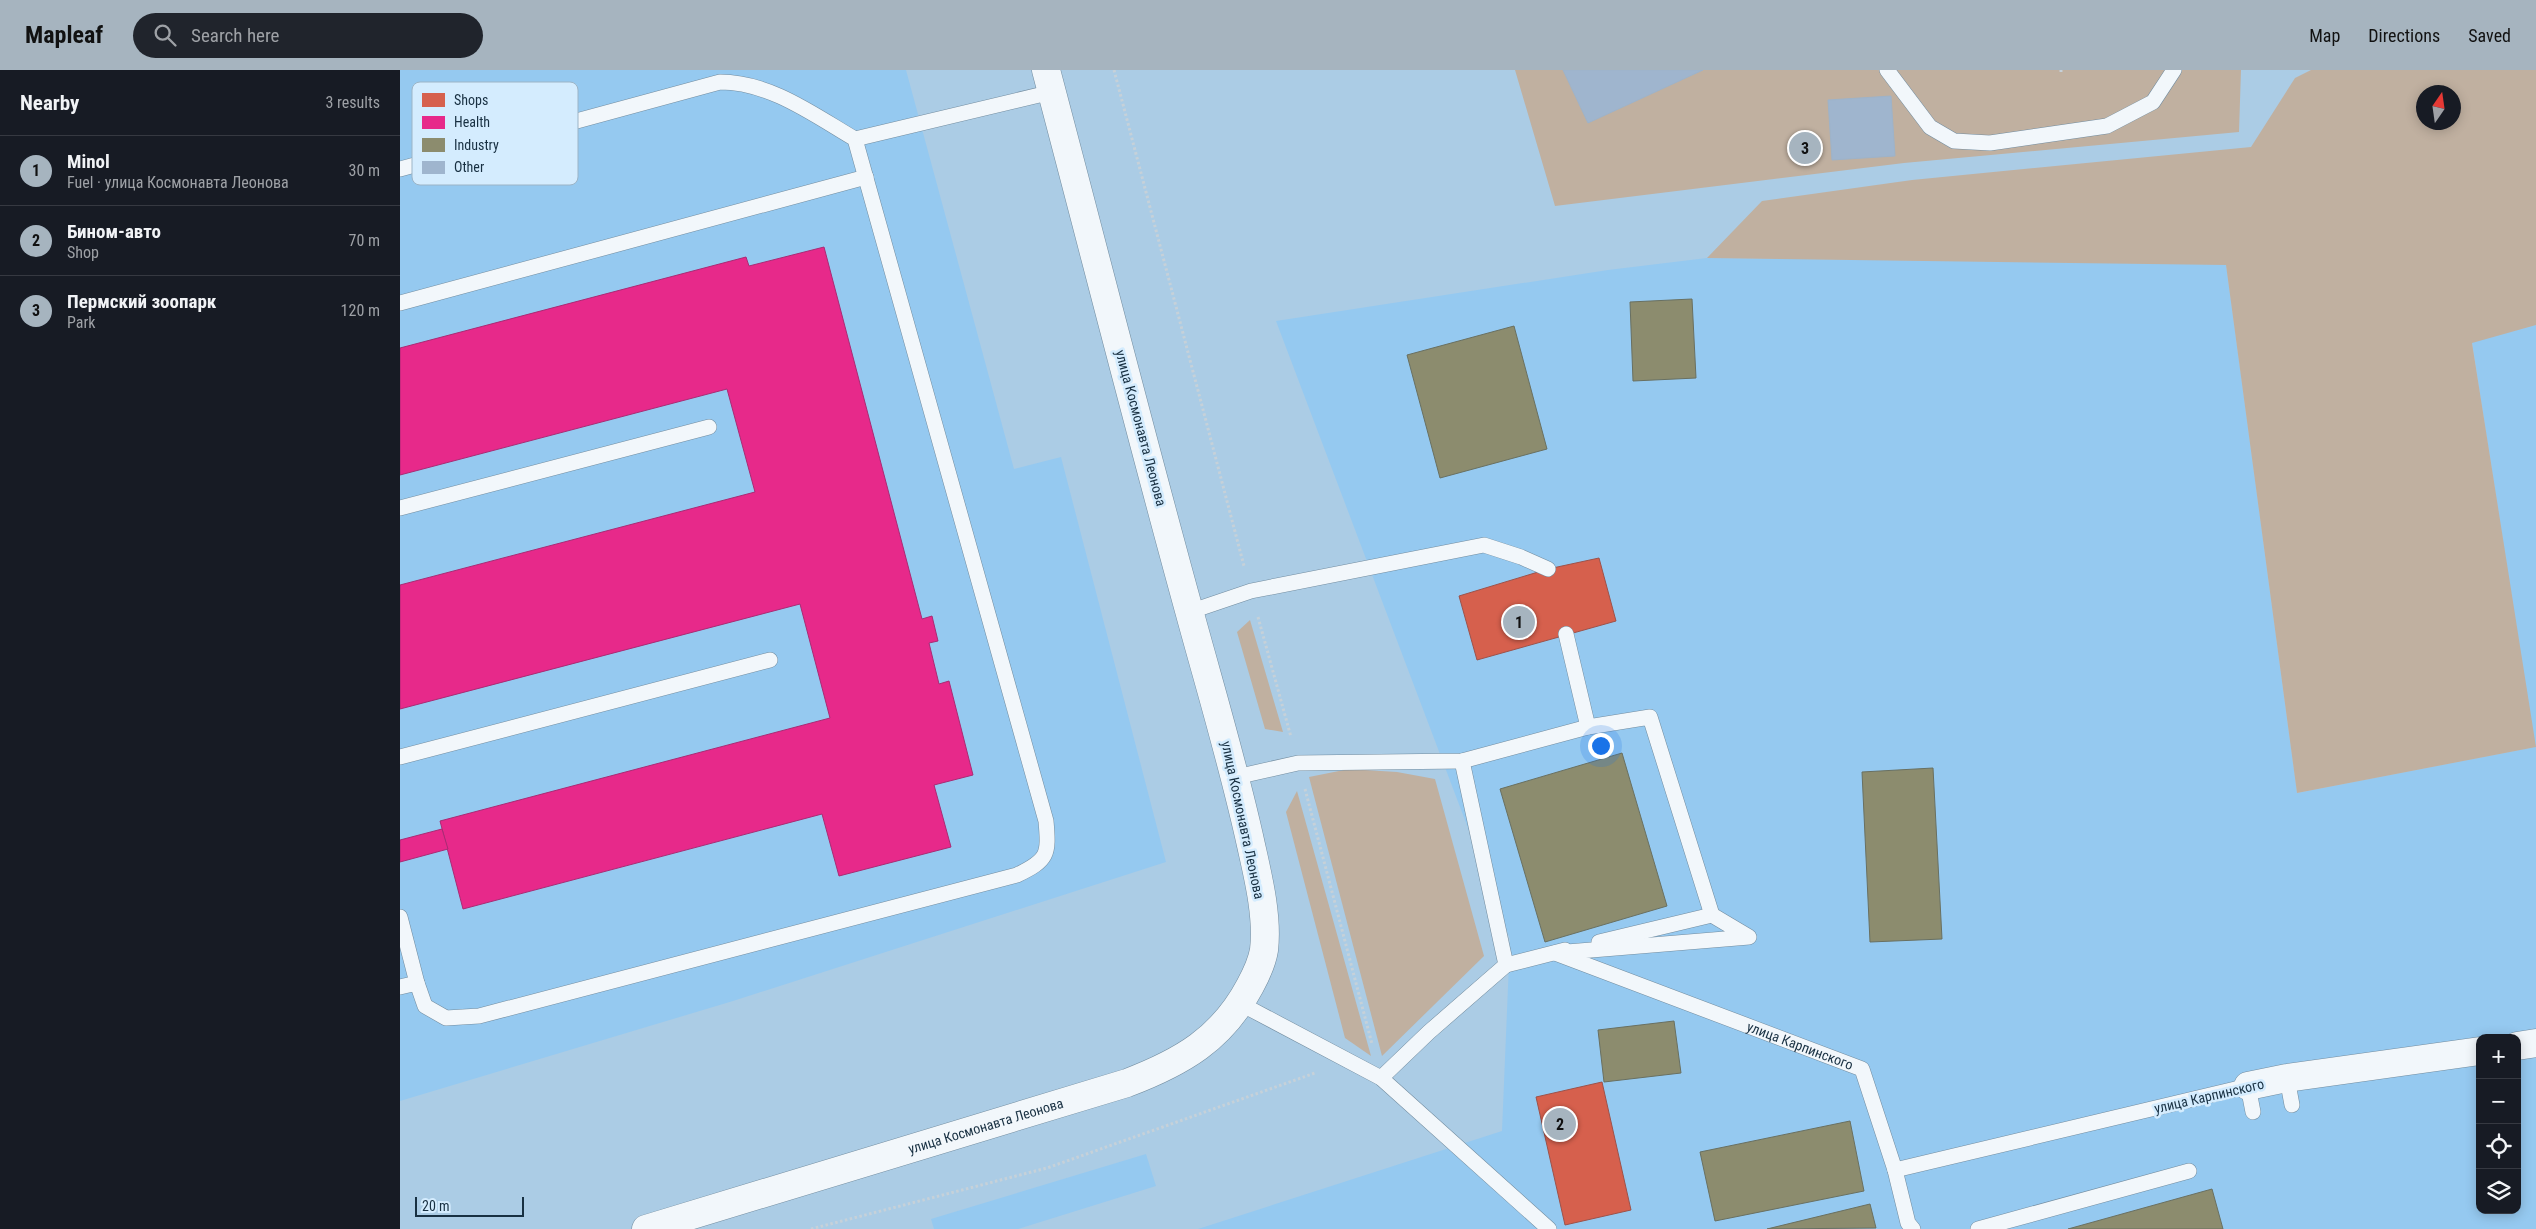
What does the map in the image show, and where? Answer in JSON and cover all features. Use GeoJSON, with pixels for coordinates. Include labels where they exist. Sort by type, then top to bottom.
{"type":"FeatureCollection","features":[{"type":"Feature","properties":{"kind":"main road","name":"улица Космонавта Леонова"},"geometry":{"type":"LineString","coordinates":[[646,1229],[1127,1083],[1182,1059],[1197,1049],[1222,1027],[1241,1004],[1255,977],[1264,950],[1260,886],[1236,777],[1189,612],[1049,81]]}},
{"type":"Feature","properties":{"kind":"main road"},"geometry":{"type":"LineString","coordinates":[[2521,1045],[2536,1043]]}},
{"type":"Feature","properties":{"kind":"main road","name":"улица Карпинского"},"geometry":{"type":"LineString","coordinates":[[2251,1099],[2286,1078],[2476,1052]]}},
{"type":"Feature","properties":{"kind":"lane"},"geometry":{"type":"LineString","coordinates":[[1887,70],[1930,127],[1954,141],[1990,143],[2107,126],[2153,102],[2174,70]]}},
{"type":"Feature","properties":{"kind":"lane"},"geometry":{"type":"LineString","coordinates":[[855,139],[1049,81]]}},
{"type":"Feature","properties":{"kind":"lane"},"geometry":{"type":"LineString","coordinates":[[400,917],[426,1006],[446,1018],[479,1016],[1018,875],[1039,864],[1048,846],[1046,821],[855,139],[816,115],[769,91],[736,82],[720,82],[578,121]]}},
{"type":"Feature","properties":{"kind":"lane"},"geometry":{"type":"LineString","coordinates":[[400,303],[866,177]]}},
{"type":"Feature","properties":{"kind":"lane"},"geometry":{"type":"LineString","coordinates":[[400,508],[708,427]]}},
{"type":"Feature","properties":{"kind":"lane"},"geometry":{"type":"LineString","coordinates":[[1189,612],[1251,591],[1484,545],[1521,557],[1548,569]]}},
{"type":"Feature","properties":{"kind":"lane"},"geometry":{"type":"LineString","coordinates":[[1566,634],[1588,727]]}},
{"type":"Feature","properties":{"kind":"lane"},"geometry":{"type":"LineString","coordinates":[[400,757],[770,660]]}},
{"type":"Feature","properties":{"kind":"lane"},"geometry":{"type":"LineString","coordinates":[[1236,777],[1298,763],[1462,761],[1588,727],[1650,717],[1712,914],[1749,937],[1555,953]]}},
{"type":"Feature","properties":{"kind":"lane"},"geometry":{"type":"LineString","coordinates":[[1462,761],[1506,965]]}},
{"type":"Feature","properties":{"kind":"lane"},"geometry":{"type":"LineString","coordinates":[[1382,1078],[1429,1032],[1506,965],[1712,914]]}},
{"type":"Feature","properties":{"kind":"lane","name":"улица Карпинского"},"geometry":{"type":"LineString","coordinates":[[1555,953],[1862,1069],[1895,1170],[2251,1099]]}},
{"type":"Feature","properties":{"kind":"lane"},"geometry":{"type":"LineString","coordinates":[[400,987],[418,983]]}},
{"type":"Feature","properties":{"kind":"lane"},"geometry":{"type":"LineString","coordinates":[[1241,1004],[1382,1078],[1549,1229]]}},
{"type":"Feature","properties":{"kind":"lane"},"geometry":{"type":"LineString","coordinates":[[2286,1078],[2292,1105]]}},
{"type":"Feature","properties":{"kind":"lane"},"geometry":{"type":"LineString","coordinates":[[1895,1170],[1908,1227]]}},
{"type":"Feature","properties":{"kind":"lane"},"geometry":{"type":"LineString","coordinates":[[1978,1229],[2189,1171]]}},
{"type":"Feature","properties":{"kind":"path"},"geometry":{"type":"LineString","coordinates":[[811,1229],[1047,1168],[1350,1062]]}},
{"type":"Feature","properties":{"kind":"shaded area"},"geometry":{"type":"Polygon","coordinates":[[[400,70],[906,70],[1014,469],[1061,457],[1166,862],[733,1001],[400,1101],[400,70]]]}},
{"type":"Feature","properties":{"kind":"shaded area"},"geometry":{"type":"Polygon","coordinates":[[[1515,70],[2241,70],[2239,132],[1904,163],[1555,206],[1515,70]]]}},
{"type":"Feature","properties":{"kind":"shaded area"},"geometry":{"type":"Polygon","coordinates":[[[2311,70],[2536,70],[2536,325],[2472,343],[2536,747],[2297,793],[2226,265],[1707,258],[1762,201],[1912,180],[2251,147],[2295,78],[2311,70]]]}},
{"type":"Feature","properties":{"kind":"shaded area"},"geometry":{"type":"Polygon","coordinates":[[[1707,258],[2226,264],[2297,793],[2535,747],[2472,342],[2536,325],[2536,1229],[1198,1229],[1502,1131],[1510,939],[1276,321],[1608,270],[1707,258]]]}},
{"type":"Feature","properties":{"kind":"shaded area"},"geometry":{"type":"Polygon","coordinates":[[[1250,620],[1283,732],[1265,729],[1237,632],[1250,620]]]}},
{"type":"Feature","properties":{"kind":"shaded area"},"geometry":{"type":"Polygon","coordinates":[[[1349,769],[1397,772],[1435,779],[1484,956],[1382,1056],[1309,777],[1349,769]]]}},
{"type":"Feature","properties":{"kind":"shaded area"},"geometry":{"type":"Polygon","coordinates":[[[1297,791],[1371,1056],[1345,1038],[1286,812],[1297,791]]]}},
{"type":"Feature","properties":{"kind":"shaded area"},"geometry":{"type":"Polygon","coordinates":[[[1146,1154],[1156,1186],[1018,1229],[934,1229],[931,1219],[1146,1154]]]}},
{"type":"Feature","properties":{"kind":"building: Shops"},"geometry":{"type":"Polygon","coordinates":[[[1599,558],[1616,621],[1477,660],[1459,596],[1548,569],[1599,558]]]}},
{"type":"Feature","properties":{"kind":"building: Shops"},"geometry":{"type":"Polygon","coordinates":[[[1602,1082],[1631,1210],[1565,1225],[1536,1097],[1602,1082]]]}},
{"type":"Feature","properties":{"kind":"building: Health"},"geometry":{"type":"Polygon","coordinates":[[[824,247],[922,619],[932,616],[938,641],[929,643],[939,684],[949,681],[973,775],[934,785],[951,847],[839,876],[822,814],[463,909],[440,821],[830,718],[800,604],[400,709],[400,585],[755,492],[727,389],[400,475],[400,348],[746,257],[749,266],[824,247]]]}},
{"type":"Feature","properties":{"kind":"building: Health"},"geometry":{"type":"Polygon","coordinates":[[[442,829],[448,849],[400,862],[400,840],[442,829]]]}},
{"type":"Feature","properties":{"kind":"building: Industry"},"geometry":{"type":"Polygon","coordinates":[[[1692,299],[1696,378],[1633,381],[1630,302],[1692,299]]]}},
{"type":"Feature","properties":{"kind":"building: Industry"},"geometry":{"type":"Polygon","coordinates":[[[1514,326],[1547,449],[1440,478],[1407,355],[1514,326]]]}},
{"type":"Feature","properties":{"kind":"building: Industry"},"geometry":{"type":"Polygon","coordinates":[[[1622,753],[1667,906],[1545,942],[1500,789],[1622,753]]]}},
{"type":"Feature","properties":{"kind":"building: Industry"},"geometry":{"type":"Polygon","coordinates":[[[1933,768],[1942,939],[1870,942],[1862,772],[1933,768]]]}},
{"type":"Feature","properties":{"kind":"building: Industry"},"geometry":{"type":"Polygon","coordinates":[[[1674,1021],[1681,1073],[1604,1082],[1598,1030],[1674,1021]]]}},
{"type":"Feature","properties":{"kind":"building: Industry"},"geometry":{"type":"Polygon","coordinates":[[[1850,1121],[1864,1191],[1715,1221],[1700,1152],[1850,1121]]]}},
{"type":"Feature","properties":{"kind":"building: Industry"},"geometry":{"type":"Polygon","coordinates":[[[2212,1189],[2223,1229],[2068,1229],[2212,1189]]]}},
{"type":"Feature","properties":{"kind":"building: Industry"},"geometry":{"type":"Polygon","coordinates":[[[1870,1204],[1876,1228],[1767,1229],[1870,1204]]]}},
{"type":"Feature","properties":{"kind":"building: Other"},"geometry":{"type":"Polygon","coordinates":[[[1563,70],[1703,70],[1588,123],[1563,70]]]}},
{"type":"Feature","properties":{"kind":"building: Other"},"geometry":{"type":"Polygon","coordinates":[[[1891,96],[1895,156],[1832,160],[1828,100],[1891,96]]]}},
{"type":"Feature","properties":{"kind":"place","name":"Пермский зоопарк"},"geometry":{"type":"Point","coordinates":[1805,148]}},
{"type":"Feature","properties":{"kind":"place","name":"Minol"},"geometry":{"type":"Point","coordinates":[1519,622]}},
{"type":"Feature","properties":{"kind":"place","name":"Бином-авто"},"geometry":{"type":"Point","coordinates":[1560,1124]}}]}
